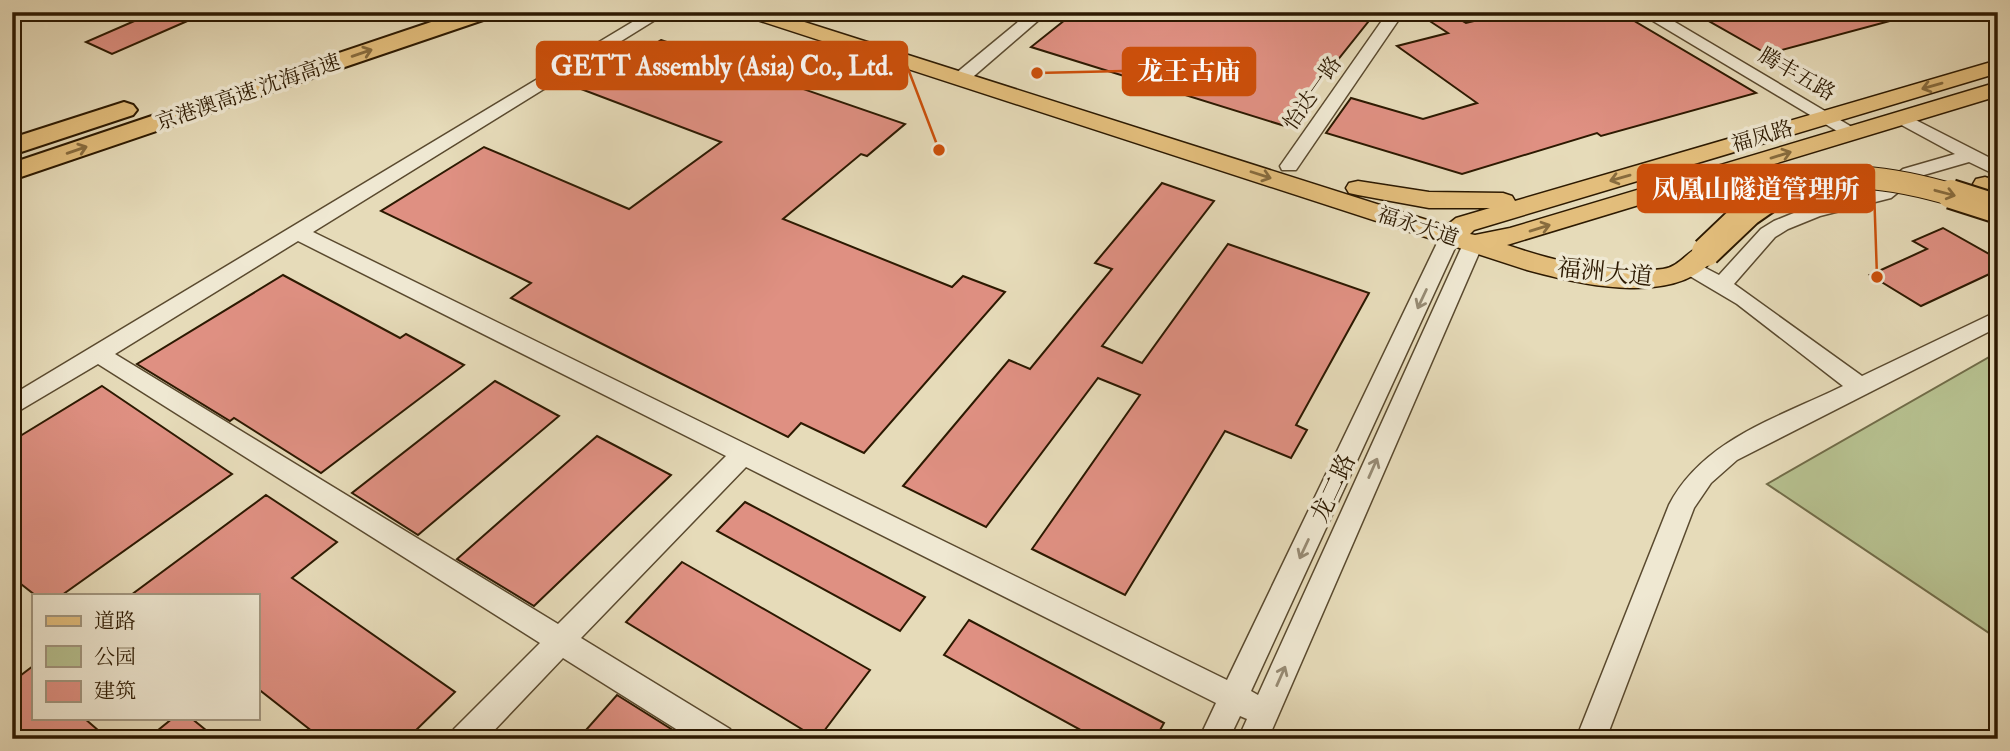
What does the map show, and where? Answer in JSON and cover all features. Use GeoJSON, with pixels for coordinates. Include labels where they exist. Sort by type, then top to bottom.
{"type":"FeatureCollection","features":[{"type":"Feature","properties":{"kind":"highway","name":"京港澳高速 沈海高速"},"geometry":{"type":"LineString","coordinates":[[12,147],[423,12]]}},
{"type":"Feature","properties":{"kind":"highway","name":"京港澳高速 沈海高速"},"geometry":{"type":"LineString","coordinates":[[12,172],[484,12]]}},
{"type":"Feature","properties":{"kind":"main road","name":"福永大道"},"geometry":{"type":"LineString","coordinates":[[752,12],[1289,166],[1358,188],[1463,235]]}},
{"type":"Feature","properties":{"kind":"main road","name":"福永大道"},"geometry":{"type":"LineString","coordinates":[[794,12],[967,73],[1463,235]]}},
{"type":"Feature","properties":{"kind":"main road","name":"福凤路"},"geometry":{"type":"LineString","coordinates":[[1463,235],[1556,197],[1998,66]]}},
{"type":"Feature","properties":{"kind":"main road","name":"福凤路"},"geometry":{"type":"LineString","coordinates":[[1463,235],[1513,236],[1998,89]]}},
{"type":"Feature","properties":{"kind":"main road","name":"福洲大道"},"geometry":{"type":"LineString","coordinates":[[1463,235],[1536,264],[1628,277],[1665,278],[1698,259],[1755,206],[1779,191],[1810,182],[1844,179],[1887,181],[1936,191],[1998,209]]}},
{"type":"Feature","properties":{"kind":"main road"},"geometry":{"type":"LineString","coordinates":[[1358,188],[1408,198],[1459,202],[1556,197]]}},
{"type":"Feature","properties":{"kind":"street"},"geometry":{"type":"LineString","coordinates":[[12,406],[660,12]]}},
{"type":"Feature","properties":{"kind":"street"},"geometry":{"type":"LineString","coordinates":[[967,73],[1040,12]]}},
{"type":"Feature","properties":{"kind":"street","name":"怡达一路"},"geometry":{"type":"LineString","coordinates":[[1289,166],[1396,12]]}},
{"type":"Feature","properties":{"kind":"street","name":"腾丰五路"},"geometry":{"type":"LineString","coordinates":[[1646,12],[1853,133]]}},
{"type":"Feature","properties":{"kind":"street"},"geometry":{"type":"LineString","coordinates":[[1902,118],[1971,155],[1993,182]]}},
{"type":"Feature","properties":{"kind":"street"},"geometry":{"type":"LineString","coordinates":[[1721,284],[1768,233],[1781,225],[1813,212],[1884,194],[1910,173],[1971,155]]}},
{"type":"Feature","properties":{"kind":"street"},"geometry":{"type":"LineString","coordinates":[[298,233],[1265,713]]}},
{"type":"Feature","properties":{"kind":"street","name":"龙二路"},"geometry":{"type":"LineString","coordinates":[[1214,739],[1463,235]]}},
{"type":"Feature","properties":{"kind":"street","name":"龙二路"},"geometry":{"type":"LineString","coordinates":[[1253,739],[1463,235]]}},
{"type":"Feature","properties":{"kind":"street"},"geometry":{"type":"LineString","coordinates":[[1698,259],[1721,284],[1860,387]]}},
{"type":"Feature","properties":{"kind":"street"},"geometry":{"type":"LineString","coordinates":[[1591,739],[1682,505],[1696,481],[1710,466],[1728,453],[1998,318]]}},
{"type":"Feature","properties":{"kind":"street"},"geometry":{"type":"LineString","coordinates":[[98,354],[719,739]]}},
{"type":"Feature","properties":{"kind":"street"},"geometry":{"type":"LineString","coordinates":[[465,739],[743,454]]}},
{"type":"Feature","properties":{"kind":"green space"},"geometry":{"type":"Polygon","coordinates":[[[1998,352],[1998,639],[1767,484],[1998,352]]]}},
{"type":"Feature","properties":{"kind":"building"},"geometry":{"type":"Polygon","coordinates":[[[155,12],[208,12],[112,54],[86,42],[155,12]]]}},
{"type":"Feature","properties":{"kind":"building"},"geometry":{"type":"Polygon","coordinates":[[[1075,12],[1376,12],[1285,126],[1031,47],[1075,12]]]}},
{"type":"Feature","properties":{"kind":"building"},"geometry":{"type":"Polygon","coordinates":[[[1447,12],[1466,23],[1511,12],[1619,12],[1756,93],[1601,136],[1597,133],[1462,174],[1326,133],[1351,98],[1423,119],[1477,103],[1397,46],[1448,33],[1425,18],[1447,12]]]}},
{"type":"Feature","properties":{"kind":"building"},"geometry":{"type":"Polygon","coordinates":[[[1738,12],[1900,12],[1901,18],[1767,54],[1707,20],[1738,12]]]}},
{"type":"Feature","properties":{"kind":"building"},"geometry":{"type":"Polygon","coordinates":[[[661,40],[905,124],[867,156],[861,154],[783,219],[952,287],[963,276],[1005,292],[864,453],[801,423],[788,437],[658,372],[511,298],[531,283],[381,211],[484,147],[629,209],[721,142],[581,89],[661,40]]]}},
{"type":"Feature","properties":{"kind":"building"},"geometry":{"type":"Polygon","coordinates":[[[1162,183],[1214,201],[1102,346],[1142,363],[1228,244],[1369,293],[1296,425],[1307,430],[1291,458],[1225,431],[1125,595],[1032,549],[1140,395],[1098,378],[986,527],[903,486],[1009,360],[1030,369],[1112,269],[1095,263],[1162,183]]]}},
{"type":"Feature","properties":{"kind":"building"},"geometry":{"type":"Polygon","coordinates":[[[1943,228],[1998,259],[1998,270],[1921,306],[1870,275],[1927,249],[1913,241],[1943,228]]]}},
{"type":"Feature","properties":{"kind":"building"},"geometry":{"type":"Polygon","coordinates":[[[283,275],[400,338],[406,334],[464,365],[321,473],[234,418],[230,421],[137,364],[283,275]]]}},
{"type":"Feature","properties":{"kind":"building"},"geometry":{"type":"Polygon","coordinates":[[[495,381],[559,416],[418,535],[352,493],[495,381]]]}},
{"type":"Feature","properties":{"kind":"building"},"geometry":{"type":"Polygon","coordinates":[[[102,386],[232,474],[63,594],[34,594],[12,577],[12,441],[102,386]]]}},
{"type":"Feature","properties":{"kind":"building"},"geometry":{"type":"Polygon","coordinates":[[[597,436],[671,475],[534,606],[457,559],[597,436]]]}},
{"type":"Feature","properties":{"kind":"building"},"geometry":{"type":"Polygon","coordinates":[[[266,495],[337,542],[292,578],[455,692],[407,739],[322,739],[259,690],[259,594],[132,594],[266,495]]]}},
{"type":"Feature","properties":{"kind":"building"},"geometry":{"type":"Polygon","coordinates":[[[745,502],[925,597],[900,631],[717,531],[745,502]]]}},
{"type":"Feature","properties":{"kind":"building"},"geometry":{"type":"Polygon","coordinates":[[[682,562],[870,670],[818,739],[626,622],[682,562]]]}},
{"type":"Feature","properties":{"kind":"building"},"geometry":{"type":"Polygon","coordinates":[[[969,620],[1164,723],[1155,739],[1097,739],[944,655],[969,620]]]}},
{"type":"Feature","properties":{"kind":"building"},"geometry":{"type":"Polygon","coordinates":[[[32,667],[32,720],[86,720],[99,731],[89,739],[12,739],[12,682],[32,667]]]}},
{"type":"Feature","properties":{"kind":"building"},"geometry":{"type":"Polygon","coordinates":[[[617,695],[687,739],[578,739],[617,695]]]}},
{"type":"Feature","properties":{"kind":"building"},"geometry":{"type":"Polygon","coordinates":[[[171,720],[193,720],[217,739],[147,739],[171,720]]]}},
{"type":"Feature","properties":{"kind":"place","name":"龙王古庙"},"geometry":{"type":"Point","coordinates":[1037,73]}},
{"type":"Feature","properties":{"kind":"place","name":"GETT Assembly (Asia) Co., Ltd."},"geometry":{"type":"Point","coordinates":[939,150]}},
{"type":"Feature","properties":{"kind":"place","name":"凤凰山隧道管理所"},"geometry":{"type":"Point","coordinates":[1877,277]}}]}
